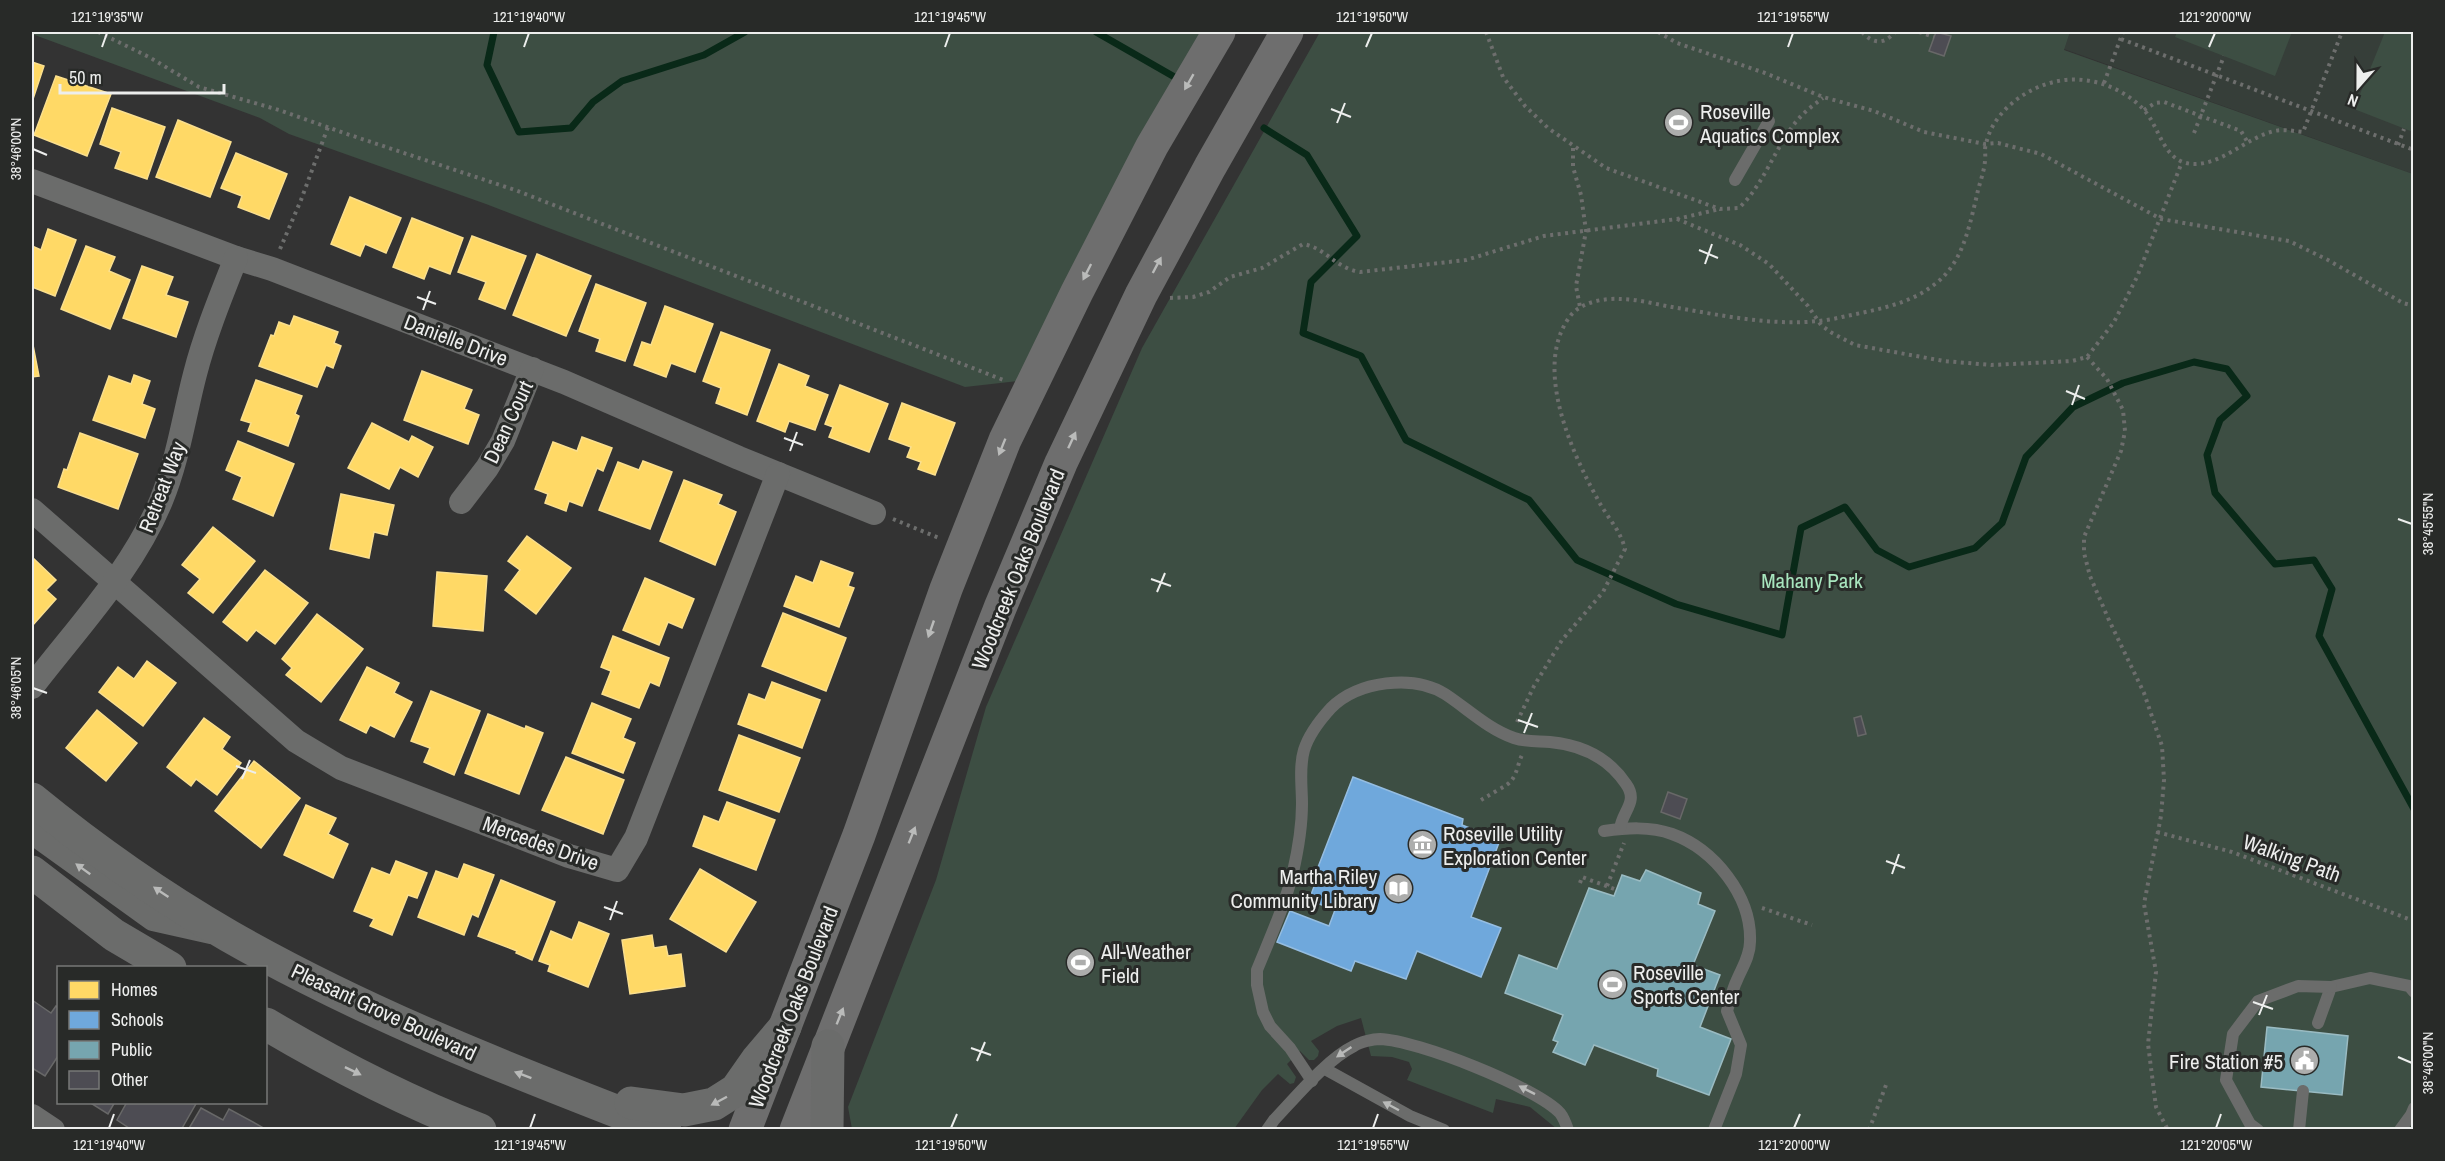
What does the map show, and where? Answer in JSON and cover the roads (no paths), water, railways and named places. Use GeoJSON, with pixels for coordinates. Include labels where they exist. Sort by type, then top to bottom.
{"type":"FeatureCollection","features":[{"type":"Feature","properties":{"kind":"main road","name":"Woodcreek Oaks Boulevard"},"geometry":{"type":"LineString","coordinates":[[745,1130],[860,834],[963,546],[1005,440],[1152,146],[1219,32]]}},
{"type":"Feature","properties":{"kind":"main road","name":"Woodcreek Oaks Boulevard"},"geometry":{"type":"LineString","coordinates":[[796,1130],[1000,608],[1061,463],[1141,296],[1215,157],[1287,32]]}},
{"type":"Feature","properties":{"kind":"main road","name":"Pleasant Grove Boulevard"},"geometry":{"type":"LineString","coordinates":[[32,799],[135,875],[228,935],[269,958],[416,1029],[493,1063],[665,1130]]}},
{"type":"Feature","properties":{"kind":"main road"},"geometry":{"type":"LineString","coordinates":[[32,872],[114,934],[167,966]]}},
{"type":"Feature","properties":{"kind":"main road"},"geometry":{"type":"LineString","coordinates":[[267,1025],[297,1043],[445,1116],[480,1130]]}},
{"type":"Feature","properties":{"kind":"main road"},"geometry":{"type":"LineString","coordinates":[[577,1096],[675,1109],[703,1108],[720,1101],[736,1090],[757,1060],[785,1027]]}},
{"type":"Feature","properties":{"kind":"main road"},"geometry":{"type":"LineString","coordinates":[[827,1130],[828,1046]]}},
{"type":"Feature","properties":{"kind":"street","name":"Danielle Drive"},"geometry":{"type":"LineString","coordinates":[[32,181],[236,258],[272,269],[532,369],[874,513]]}},
{"type":"Feature","properties":{"kind":"street","name":"Retreat Way"},"geometry":{"type":"LineString","coordinates":[[32,687],[115,582],[141,543],[161,500],[180,441],[195,373],[236,258]]}},
{"type":"Feature","properties":{"kind":"street","name":"Dean Court"},"geometry":{"type":"LineString","coordinates":[[460,502],[488,468],[504,441],[532,369]]}},
{"type":"Feature","properties":{"kind":"street","name":"Mercedes Drive"},"geometry":{"type":"LineString","coordinates":[[115,582],[296,741],[341,768],[569,856],[617,870],[636,838],[778,474]]}},
{"type":"Feature","properties":{"kind":"street"},"geometry":{"type":"LineString","coordinates":[[32,510],[115,582]]}},
{"type":"Feature","properties":{"kind":"street"},"geometry":{"type":"LineString","coordinates":[[32,832],[153,919],[228,935]]}},
{"type":"Feature","properties":{"kind":"street"},"geometry":{"type":"LineString","coordinates":[[32,1116],[53,1130]]}},
{"type":"Feature","properties":{"kind":"lane"},"geometry":{"type":"LineString","coordinates":[[1735,180],[1768,121]]}},
{"type":"Feature","properties":{"kind":"lane"},"geometry":{"type":"LineString","coordinates":[[1312,1081],[1290,1048],[1270,1026],[1263,1012],[1257,985],[1257,970],[1286,897],[1294,866],[1302,807],[1303,753],[1308,740],[1323,718],[1344,698],[1367,687],[1394,684],[1426,686],[1443,693],[1507,735],[1534,741],[1566,744],[1609,762],[1628,786],[1633,799],[1630,808],[1622,818],[1625,829]]}},
{"type":"Feature","properties":{"kind":"lane"},"geometry":{"type":"LineString","coordinates":[[1604,831],[1655,829],[1691,843],[1719,867],[1740,896],[1746,912],[1750,942],[1746,962],[1736,982],[1727,1011],[1741,1045],[1736,1074],[1714,1130]]}},
{"type":"Feature","properties":{"kind":"lane"},"geometry":{"type":"LineString","coordinates":[[2258,1130],[2250,1124],[2226,1080],[2233,1034],[2258,1001],[2298,986],[2331,987],[2370,978],[2409,986],[2414,992]]}},
{"type":"Feature","properties":{"kind":"lane"},"geometry":{"type":"LineString","coordinates":[[2318,1023],[2331,987]]}},
{"type":"Feature","properties":{"kind":"lane"},"geometry":{"type":"LineString","coordinates":[[1268,1130],[1274,1120],[1336,1057],[1355,1045],[1380,1039],[1430,1050],[1536,1095],[1561,1114],[1568,1130]]}},
{"type":"Feature","properties":{"kind":"lane"},"geometry":{"type":"LineString","coordinates":[[1325,1069],[1410,1116],[1444,1130]]}},
{"type":"Feature","properties":{"kind":"lane"},"geometry":{"type":"LineString","coordinates":[[2299,1130],[2303,1091]]}},
{"type":"Feature","properties":{"kind":"lane"},"geometry":{"type":"LineString","coordinates":[[2400,1130],[2412,1115],[2414,1108]]}},
{"type":"Feature","properties":{"kind":"waterway"},"geometry":{"type":"LineString","coordinates":[[494,32],[487,65],[519,132],[571,128],[593,102],[622,81],[704,55],[745,32]]}},
{"type":"Feature","properties":{"kind":"waterway"},"geometry":{"type":"LineString","coordinates":[[1096,32],[1178,79]]}},
{"type":"Feature","properties":{"kind":"waterway"},"geometry":{"type":"LineString","coordinates":[[1264,128],[1307,155],[1357,236],[1311,282],[1303,333],[1361,356],[1406,440],[1529,500],[1577,560],[1676,604],[1782,635],[1801,528],[1845,507],[1877,550],[1909,567],[1975,548],[2002,523],[2026,457],[2073,407],[2123,383],[2194,362],[2227,369],[2247,396],[2220,420],[2207,455],[2215,493],[2275,564],[2314,560],[2332,589],[2319,636],[2414,809]]}},
{"type":"Feature","properties":{"kind":"place","name":"Roseville Aquatics Complex"},"geometry":{"type":"Point","coordinates":[1679,123]}},
{"type":"Feature","properties":{"kind":"place","name":"Roseville Utility Exploration Center"},"geometry":{"type":"Point","coordinates":[1422,845]}},
{"type":"Feature","properties":{"kind":"place","name":"Martha Riley Community Library"},"geometry":{"type":"Point","coordinates":[1398,888]}},
{"type":"Feature","properties":{"kind":"place","name":"All-Weather Field"},"geometry":{"type":"Point","coordinates":[1080,963]}},
{"type":"Feature","properties":{"kind":"place","name":"Roseville Sports Center"},"geometry":{"type":"Point","coordinates":[1612,984]}},
{"type":"Feature","properties":{"kind":"place","name":"Fire Station #5"},"geometry":{"type":"Point","coordinates":[2304,1061]}},
{"type":"Feature","properties":{"kind":"park label","name":"Mahany Park"},"geometry":{"type":"Point","coordinates":[1812,580]}}]}
